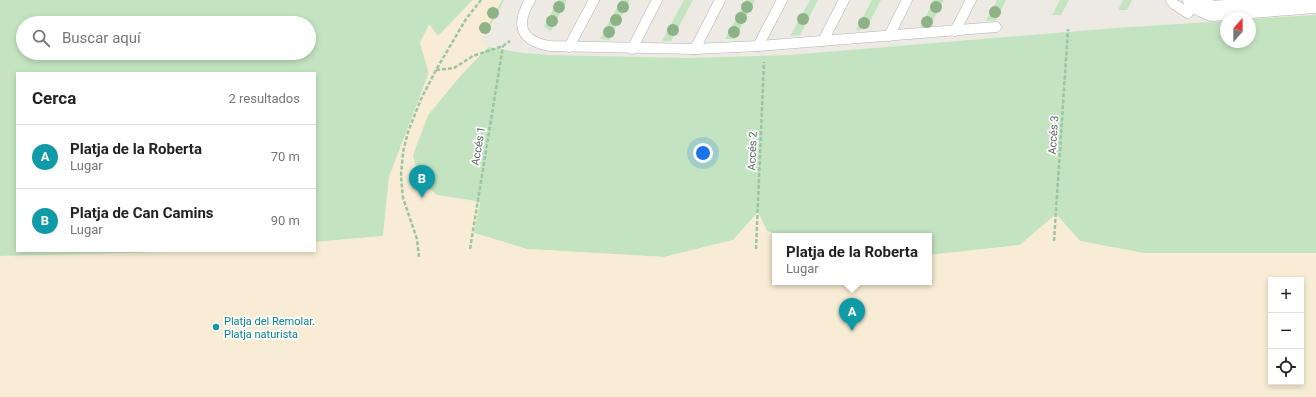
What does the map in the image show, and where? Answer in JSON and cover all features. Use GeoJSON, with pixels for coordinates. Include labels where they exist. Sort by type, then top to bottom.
{"type":"FeatureCollection","features":[{"type":"Feature","properties":{"kind":"street"},"geometry":{"type":"LineString","coordinates":[[1190,6],[1198,5],[1212,11],[1234,5],[1316,3]]}},
{"type":"Feature","properties":{"kind":"lane"},"geometry":{"type":"LineString","coordinates":[[530,0],[523,16],[522,25],[524,32],[530,40],[538,44],[550,46],[632,49],[694,49],[758,46],[996,27]]}},
{"type":"Feature","properties":{"kind":"lane"},"geometry":{"type":"LineString","coordinates":[[569,47],[594,0]]}},
{"type":"Feature","properties":{"kind":"lane"},"geometry":{"type":"LineString","coordinates":[[632,49],[657,0]]}},
{"type":"Feature","properties":{"kind":"lane"},"geometry":{"type":"LineString","coordinates":[[694,49],[720,0]]}},
{"type":"Feature","properties":{"kind":"lane"},"geometry":{"type":"LineString","coordinates":[[758,46],[782,0]]}},
{"type":"Feature","properties":{"kind":"lane"},"geometry":{"type":"LineString","coordinates":[[823,41],[844,0]]}},
{"type":"Feature","properties":{"kind":"lane"},"geometry":{"type":"LineString","coordinates":[[889,36],[907,0]]}},
{"type":"Feature","properties":{"kind":"lane"},"geometry":{"type":"LineString","coordinates":[[955,31],[971,0]]}},
{"type":"Feature","properties":{"kind":"lane"},"geometry":{"type":"LineString","coordinates":[[1172,0],[1174,4],[1190,6]]}},
{"type":"Feature","properties":{"kind":"path"},"geometry":{"type":"LineString","coordinates":[[419,257],[417,239],[403,198],[401,176],[403,152],[408,132],[421,99],[466,19],[481,0]]}},
{"type":"Feature","properties":{"kind":"path","name":"Accés 3"},"geometry":{"type":"LineString","coordinates":[[1054,241],[1068,29]]}},
{"type":"Feature","properties":{"kind":"path"},"geometry":{"type":"LineString","coordinates":[[436,70],[454,68],[473,56],[503,46],[524,32]]}},
{"type":"Feature","properties":{"kind":"path","name":"Accés 1"},"geometry":{"type":"LineString","coordinates":[[470,249],[503,46]]}},
{"type":"Feature","properties":{"kind":"path","name":"Accés 2"},"geometry":{"type":"LineString","coordinates":[[756,250],[764,62]]}},
{"type":"Feature","properties":{"kind":"green space"},"geometry":{"type":"Polygon","coordinates":[[[0,0],[473,0],[438,36],[429,25],[420,43],[429,73],[389,177],[383,236],[316,242],[316,72],[16,72],[16,252],[179,252],[0,256],[0,0]]]}},
{"type":"Feature","properties":{"kind":"green space"},"geometry":{"type":"Polygon","coordinates":[[[496,0],[504,0],[486,34],[481,27],[496,0]]]}},
{"type":"Feature","properties":{"kind":"green space"},"geometry":{"type":"Polygon","coordinates":[[[558,0],[567,0],[551,31],[544,27],[558,0]]]}},
{"type":"Feature","properties":{"kind":"green space"},"geometry":{"type":"Polygon","coordinates":[[[621,0],[630,0],[609,40],[600,39],[621,0]]]}},
{"type":"Feature","properties":{"kind":"green space"},"geometry":{"type":"Polygon","coordinates":[[[684,0],[693,0],[671,41],[662,41],[684,0]]]}},
{"type":"Feature","properties":{"kind":"green space"},"geometry":{"type":"Polygon","coordinates":[[[746,0],[755,0],[735,39],[725,39],[746,0]]]}},
{"type":"Feature","properties":{"kind":"green space"},"geometry":{"type":"Polygon","coordinates":[[[810,0],[818,0],[800,35],[790,36],[810,0]]]}},
{"type":"Feature","properties":{"kind":"green space"},"geometry":{"type":"Polygon","coordinates":[[[872,0],[881,0],[866,29],[856,30],[872,0]]]}},
{"type":"Feature","properties":{"kind":"green space"},"geometry":{"type":"Polygon","coordinates":[[[934,0],[944,0],[930,26],[921,26],[934,0]]]}},
{"type":"Feature","properties":{"kind":"green space"},"geometry":{"type":"Polygon","coordinates":[[[997,0],[1006,0],[996,20],[986,21],[997,0]]]}},
{"type":"Feature","properties":{"kind":"green space"},"geometry":{"type":"Polygon","coordinates":[[[1060,0],[1069,0],[1061,15],[1052,15],[1060,0]]]}},
{"type":"Feature","properties":{"kind":"green space"},"geometry":{"type":"Polygon","coordinates":[[[1123,0],[1132,0],[1127,10],[1118,10],[1123,0]]]}},
{"type":"Feature","properties":{"kind":"green space"},"geometry":{"type":"Polygon","coordinates":[[[1316,15],[1316,253],[1143,253],[1080,241],[1056,214],[1020,245],[932,255],[932,233],[773,233],[767,231],[758,213],[733,240],[664,257],[527,249],[474,233],[477,201],[437,195],[419,180],[412,155],[428,115],[461,75],[488,47],[523,53],[549,55],[688,58],[789,55],[1115,28],[1220,21],[1220,48],[1256,48],[1256,19],[1316,15]]]}},
{"type":"Feature","properties":{"kind":"sand"},"geometry":{"type":"Polygon","coordinates":[[[473,0],[502,0],[481,39],[488,47],[461,75],[428,115],[413,155],[419,180],[437,195],[480,203],[474,233],[527,249],[664,257],[733,240],[758,212],[767,231],[773,233],[772,285],[932,285],[932,255],[1020,245],[1056,214],[1080,241],[1143,253],[1316,253],[1316,397],[0,397],[0,256],[179,252],[316,252],[316,242],[383,236],[389,177],[429,73],[420,43],[429,24],[438,36],[473,0]]]}},
{"type":"Feature","properties":{"kind":"place","name":"Platja de Can Camins"},"geometry":{"type":"Point","coordinates":[422,198]}},
{"type":"Feature","properties":{"kind":"place","name":"Platja del Remolar. Platja naturista"},"geometry":{"type":"Point","coordinates":[216,327]}},
{"type":"Feature","properties":{"kind":"place","name":"Platja de la Roberta"},"geometry":{"type":"Point","coordinates":[852,331]}}]}
